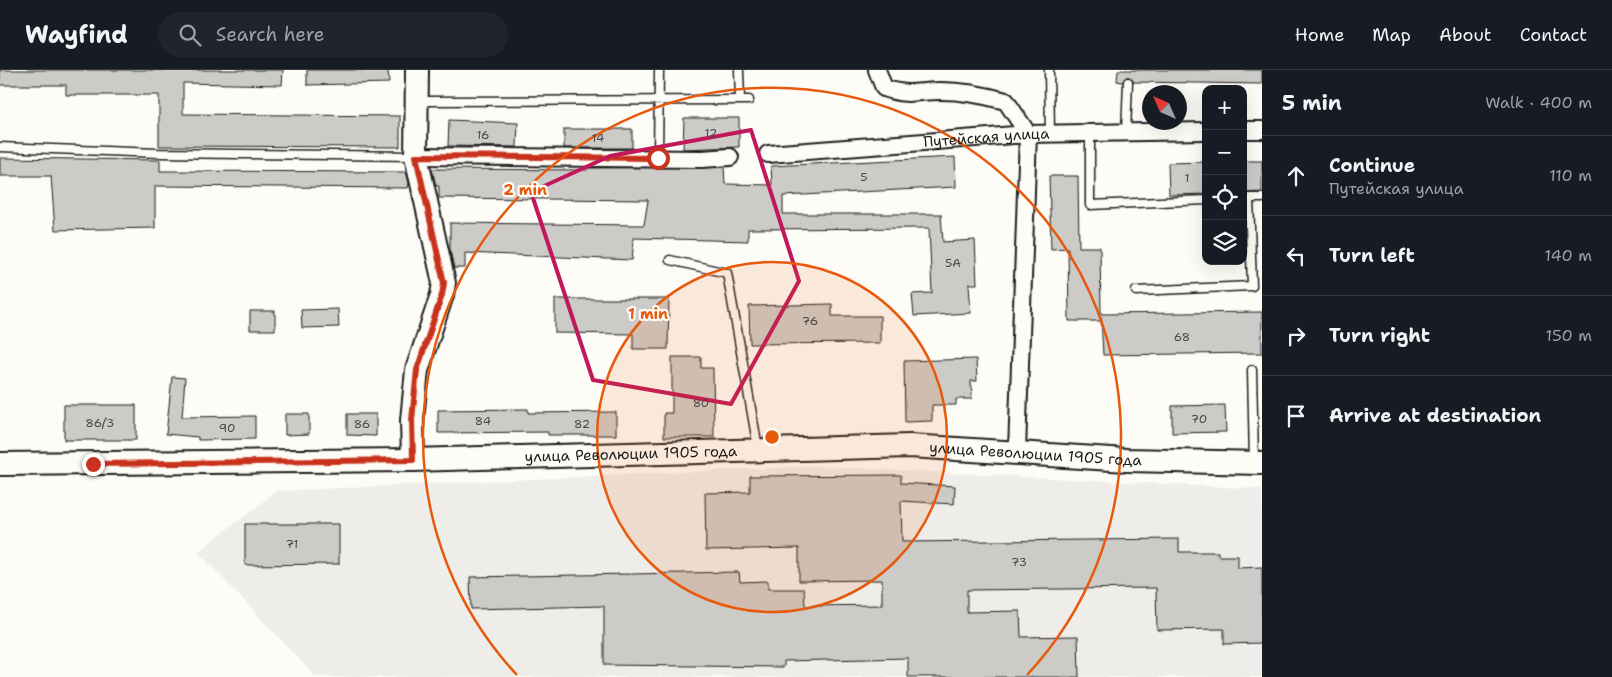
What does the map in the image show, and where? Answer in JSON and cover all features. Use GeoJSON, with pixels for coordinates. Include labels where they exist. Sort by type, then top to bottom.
{"type":"FeatureCollection","features":[{"type":"Feature","properties":{"kind":"main road"},"geometry":{"type":"LineString","coordinates":[[413,460],[412,420],[417,370],[442,295],[444,283],[416,156],[417,70]]}},
{"type":"Feature","properties":{"kind":"main road","name":"улица Революции 1905 года"},"geometry":{"type":"LineString","coordinates":[[0,464],[413,460],[910,446],[1017,451],[1127,460],[1258,463]]}},
{"type":"Feature","properties":{"kind":"street"},"geometry":{"type":"LineString","coordinates":[[877,70],[884,88],[902,94],[940,91],[975,92],[1006,101],[1028,134],[1017,451]]}},
{"type":"Feature","properties":{"kind":"street"},"geometry":{"type":"LineString","coordinates":[[1247,130],[1262,130]]}},
{"type":"Feature","properties":{"kind":"street","name":"Путейская улица"},"geometry":{"type":"LineString","coordinates":[[768,154],[1028,134],[1202,131]]}},
{"type":"Feature","properties":{"kind":"street"},"geometry":{"type":"LineString","coordinates":[[416,156],[730,157]]}},
{"type":"Feature","properties":{"kind":"lane"},"geometry":{"type":"LineString","coordinates":[[658,158],[659,70]]}},
{"type":"Feature","properties":{"kind":"lane"},"geometry":{"type":"LineString","coordinates":[[739,70],[740,100]]}},
{"type":"Feature","properties":{"kind":"lane"},"geometry":{"type":"LineString","coordinates":[[1049,70],[1050,134]]}},
{"type":"Feature","properties":{"kind":"lane"},"geometry":{"type":"LineString","coordinates":[[1126,132],[1128,82]]}},
{"type":"Feature","properties":{"kind":"lane"},"geometry":{"type":"LineString","coordinates":[[416,102],[749,100]]}},
{"type":"Feature","properties":{"kind":"lane"},"geometry":{"type":"LineString","coordinates":[[1090,133],[1090,205],[1202,200]]}},
{"type":"Feature","properties":{"kind":"lane"},"geometry":{"type":"LineString","coordinates":[[0,147],[158,153],[416,156]]}},
{"type":"Feature","properties":{"kind":"lane"},"geometry":{"type":"LineString","coordinates":[[1247,199],[1262,198]]}},
{"type":"Feature","properties":{"kind":"lane"},"geometry":{"type":"LineString","coordinates":[[1136,291],[1252,286],[1247,214]]}},
{"type":"Feature","properties":{"kind":"lane"},"geometry":{"type":"LineString","coordinates":[[670,260],[726,273],[758,450]]}},
{"type":"Feature","properties":{"kind":"lane"},"geometry":{"type":"LineString","coordinates":[[1252,370],[1253,420],[1258,463]]}},
{"type":"Feature","properties":{"kind":"lane"},"geometry":{"type":"LineString","coordinates":[[1253,420],[1262,421]]}},
{"type":"Feature","properties":{"kind":"highlighted area"},"geometry":{"type":"Polygon","coordinates":[[[751,130],[799,281],[731,404],[593,380],[531,192],[610,156],[751,130]]]}},
{"type":"Feature","properties":{"kind":"shaded area"},"geometry":{"type":"Polygon","coordinates":[[[814,466],[1262,489],[1262,677],[316,677],[198,552],[277,491],[814,466]]]}},
{"type":"Feature","properties":{"kind":"building"},"geometry":{"type":"Polygon","coordinates":[[[0,70],[283,70],[282,85],[183,83],[183,114],[400,116],[400,147],[159,146],[159,95],[66,95],[66,85],[0,85],[0,70]]]}},
{"type":"Feature","properties":{"kind":"building"},"geometry":{"type":"Polygon","coordinates":[[[307,70],[388,70],[389,83],[307,85],[307,70]]]}},
{"type":"Feature","properties":{"kind":"building"},"geometry":{"type":"Polygon","coordinates":[[[1118,70],[1262,70],[1262,84],[1134,82],[1128,76],[1122,82],[1117,81],[1118,70]]]}},
{"type":"Feature","properties":{"kind":"building"},"geometry":{"type":"Polygon","coordinates":[[[684,118],[739,118],[739,147],[683,149],[684,118]]]}},
{"type":"Feature","properties":{"kind":"building"},"geometry":{"type":"Polygon","coordinates":[[[449,120],[518,123],[517,147],[448,146],[449,120]]]}},
{"type":"Feature","properties":{"kind":"building"},"geometry":{"type":"Polygon","coordinates":[[[564,129],[632,129],[632,148],[564,148],[564,129]]]}},
{"type":"Feature","properties":{"kind":"building"},"geometry":{"type":"Polygon","coordinates":[[[955,157],[956,187],[783,196],[783,214],[941,214],[943,242],[975,240],[977,284],[969,284],[971,313],[914,316],[912,294],[932,293],[929,228],[748,229],[748,241],[634,238],[632,260],[465,253],[465,268],[454,268],[450,251],[450,223],[644,225],[648,200],[439,198],[439,186],[436,186],[432,169],[587,170],[588,168],[724,167],[725,184],[772,185],[771,166],[955,157]]]}},
{"type":"Feature","properties":{"kind":"building"},"geometry":{"type":"Polygon","coordinates":[[[0,158],[160,160],[160,171],[406,172],[409,183],[408,188],[155,186],[155,228],[55,230],[51,176],[0,176],[0,158]]]}},
{"type":"Feature","properties":{"kind":"building"},"geometry":{"type":"Polygon","coordinates":[[[1247,161],[1262,161],[1262,192],[1247,193],[1247,161]]]}},
{"type":"Feature","properties":{"kind":"building"},"geometry":{"type":"Polygon","coordinates":[[[1202,162],[1202,194],[1169,195],[1168,163],[1202,162]]]}},
{"type":"Feature","properties":{"kind":"building"},"geometry":{"type":"Polygon","coordinates":[[[1049,176],[1078,176],[1079,247],[1100,247],[1101,314],[1262,312],[1262,353],[1103,355],[1101,317],[1101,321],[1069,321],[1068,248],[1051,249],[1049,176]]]}},
{"type":"Feature","properties":{"kind":"building"},"geometry":{"type":"Polygon","coordinates":[[[555,299],[669,299],[668,349],[633,349],[633,334],[555,333],[555,299]]]}},
{"type":"Feature","properties":{"kind":"building"},"geometry":{"type":"Polygon","coordinates":[[[832,304],[832,316],[880,316],[880,343],[750,344],[749,306],[832,304]]]}},
{"type":"Feature","properties":{"kind":"building"},"geometry":{"type":"Polygon","coordinates":[[[338,309],[339,327],[302,328],[301,310],[338,309]]]}},
{"type":"Feature","properties":{"kind":"building"},"geometry":{"type":"Polygon","coordinates":[[[250,311],[275,311],[275,330],[250,330],[250,311]]]}},
{"type":"Feature","properties":{"kind":"building"},"geometry":{"type":"Polygon","coordinates":[[[672,357],[701,357],[701,368],[713,368],[714,437],[664,437],[664,413],[672,413],[672,357]]]}},
{"type":"Feature","properties":{"kind":"building"},"geometry":{"type":"Polygon","coordinates":[[[976,359],[977,381],[971,381],[972,399],[956,399],[956,405],[932,405],[932,421],[905,422],[904,361],[976,359]]]}},
{"type":"Feature","properties":{"kind":"building"},"geometry":{"type":"Polygon","coordinates":[[[172,377],[185,378],[182,417],[255,416],[255,439],[198,440],[198,437],[166,434],[172,377]]]}},
{"type":"Feature","properties":{"kind":"building"},"geometry":{"type":"Polygon","coordinates":[[[64,405],[136,405],[136,440],[64,440],[64,405]]]}},
{"type":"Feature","properties":{"kind":"building"},"geometry":{"type":"Polygon","coordinates":[[[1225,405],[1226,432],[1172,433],[1172,406],[1225,405]]]}},
{"type":"Feature","properties":{"kind":"building"},"geometry":{"type":"Polygon","coordinates":[[[528,409],[528,413],[616,412],[616,435],[548,435],[548,432],[438,433],[438,410],[528,409]]]}},
{"type":"Feature","properties":{"kind":"building"},"geometry":{"type":"Polygon","coordinates":[[[285,414],[309,414],[309,434],[285,435],[285,414]]]}},
{"type":"Feature","properties":{"kind":"building"},"geometry":{"type":"Polygon","coordinates":[[[347,414],[376,414],[376,436],[347,435],[347,414]]]}},
{"type":"Feature","properties":{"kind":"building"},"geometry":{"type":"Polygon","coordinates":[[[901,475],[901,483],[955,486],[954,504],[901,501],[902,542],[1179,539],[1179,552],[1218,552],[1218,556],[1238,556],[1238,568],[1262,567],[1262,643],[1224,644],[1224,629],[1157,630],[1156,588],[967,590],[967,612],[1020,611],[1021,637],[1078,636],[1079,677],[908,677],[908,658],[784,661],[784,667],[604,665],[604,606],[471,609],[470,577],[739,572],[740,582],[768,581],[768,589],[804,589],[805,606],[882,605],[882,580],[799,581],[799,548],[706,550],[705,493],[750,492],[750,476],[901,475]]]}},
{"type":"Feature","properties":{"kind":"building"},"geometry":{"type":"Polygon","coordinates":[[[245,524],[339,524],[339,564],[245,565],[245,524]]]}},
{"type":"Feature","properties":{"kind":"route"},"geometry":{"type":"LineString","coordinates":[[93,464],[413,460],[412,420],[417,370],[442,295],[444,283],[416,156],[658,158]]}}]}
